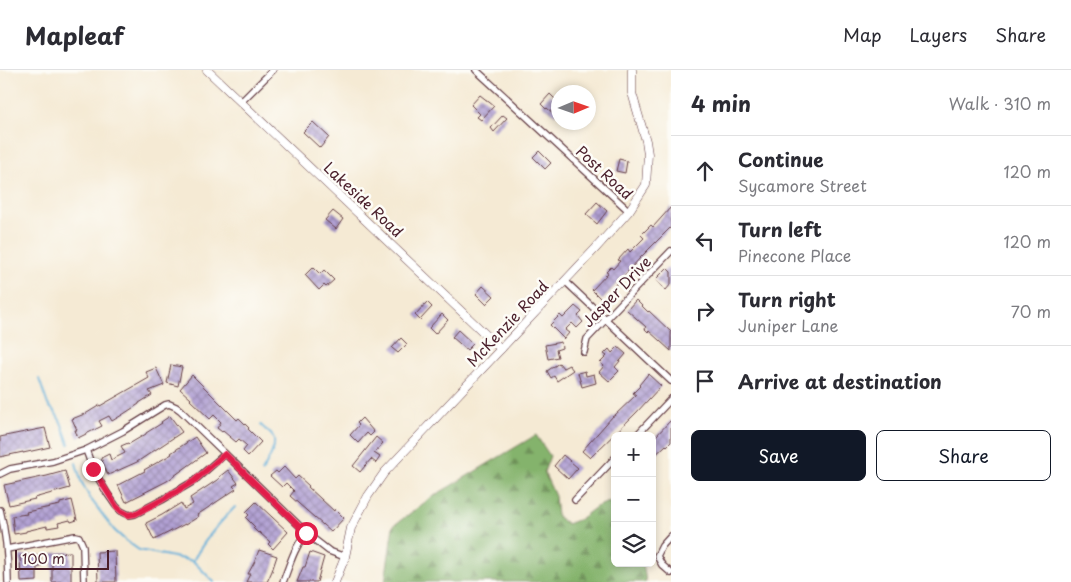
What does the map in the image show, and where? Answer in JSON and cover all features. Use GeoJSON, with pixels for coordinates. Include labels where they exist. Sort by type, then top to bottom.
{"type":"FeatureCollection","features":[{"type":"Feature","properties":{"kind":"street","name":"Lakeside Road"},"geometry":{"type":"LineString","coordinates":[[207,70],[501,348]]}},
{"type":"Feature","properties":{"kind":"street"},"geometry":{"type":"LineString","coordinates":[[241,102],[273,70]]}},
{"type":"Feature","properties":{"kind":"street","name":"Post Road"},"geometry":{"type":"LineString","coordinates":[[476,70],[629,211]]}},
{"type":"Feature","properties":{"kind":"street","name":"McKenzie Road"},"geometry":{"type":"LineString","coordinates":[[335,582],[345,558],[351,528],[368,496],[384,473],[629,211],[646,185],[648,154],[632,94],[632,70]]}},
{"type":"Feature","properties":{"kind":"street","name":"Jasper Drive"},"geometry":{"type":"LineString","coordinates":[[584,352],[587,339],[671,251]]}},
{"type":"Feature","properties":{"kind":"street"},"geometry":{"type":"LineString","coordinates":[[565,281],[671,381]]}},
{"type":"Feature","properties":{"kind":"street"},"geometry":{"type":"LineString","coordinates":[[640,432],[671,399]]}},
{"type":"Feature","properties":{"kind":"street"},"geometry":{"type":"LineString","coordinates":[[0,474],[10,470],[53,461],[86,450],[123,432],[169,404],[180,410],[306,533],[321,545],[345,558]]}},
{"type":"Feature","properties":{"kind":"street"},"geometry":{"type":"LineString","coordinates":[[86,450],[93,469],[107,493],[116,506],[129,515],[135,514],[162,500],[194,481],[225,454]]}},
{"type":"Feature","properties":{"kind":"street"},"geometry":{"type":"LineString","coordinates":[[575,500],[611,462]]}},
{"type":"Feature","properties":{"kind":"street"},"geometry":{"type":"LineString","coordinates":[[0,510],[7,549],[8,582]]}},
{"type":"Feature","properties":{"kind":"street"},"geometry":{"type":"LineString","coordinates":[[282,582],[298,542],[306,533]]}},
{"type":"Feature","properties":{"kind":"street"},"geometry":{"type":"LineString","coordinates":[[7,549],[75,536],[79,537],[83,546],[84,582]]}},
{"type":"Feature","properties":{"kind":"street"},"geometry":{"type":"LineString","coordinates":[[671,536],[662,546],[657,556],[662,566],[671,574]]}},
{"type":"Feature","properties":{"kind":"green space"},"geometry":{"type":"Polygon","coordinates":[[[536,435],[550,456],[544,472],[555,496],[557,516],[567,524],[580,519],[596,507],[611,501],[611,567],[644,567],[646,582],[385,582],[393,526],[432,497],[536,435]]]}},
{"type":"Feature","properties":{"kind":"building"},"geometry":{"type":"Polygon","coordinates":[[[550,94],[551,95],[551,112],[541,104],[550,94]]]}},
{"type":"Feature","properties":{"kind":"building"},"geometry":{"type":"Polygon","coordinates":[[[480,95],[494,106],[481,120],[477,117],[480,114],[471,105],[480,95]]]}},
{"type":"Feature","properties":{"kind":"building"},"geometry":{"type":"Polygon","coordinates":[[[503,115],[507,118],[494,132],[491,128],[503,115]]]}},
{"type":"Feature","properties":{"kind":"building"},"geometry":{"type":"Polygon","coordinates":[[[313,122],[329,137],[320,148],[303,132],[313,122]]]}},
{"type":"Feature","properties":{"kind":"building"},"geometry":{"type":"Polygon","coordinates":[[[539,151],[551,163],[545,169],[533,157],[539,151]]]}},
{"type":"Feature","properties":{"kind":"building"},"geometry":{"type":"Polygon","coordinates":[[[619,159],[627,161],[625,173],[616,171],[619,159]]]}},
{"type":"Feature","properties":{"kind":"building"},"geometry":{"type":"Polygon","coordinates":[[[597,202],[607,211],[597,224],[586,214],[597,202]]]}},
{"type":"Feature","properties":{"kind":"building"},"geometry":{"type":"Polygon","coordinates":[[[671,207],[671,227],[602,300],[592,290],[608,273],[606,272],[611,267],[613,269],[628,249],[630,252],[644,238],[641,235],[651,225],[653,227],[671,207]]]}},
{"type":"Feature","properties":{"kind":"building"},"geometry":{"type":"Polygon","coordinates":[[[333,211],[343,219],[336,229],[325,220],[333,211]]]}},
{"type":"Feature","properties":{"kind":"building"},"geometry":{"type":"Polygon","coordinates":[[[313,267],[320,274],[324,270],[334,280],[319,290],[305,275],[313,267]]]}},
{"type":"Feature","properties":{"kind":"building"},"geometry":{"type":"Polygon","coordinates":[[[667,268],[671,272],[671,284],[666,290],[655,280],[667,268]]]}},
{"type":"Feature","properties":{"kind":"building"},"geometry":{"type":"Polygon","coordinates":[[[483,286],[494,296],[486,304],[476,294],[483,286]]]}},
{"type":"Feature","properties":{"kind":"building"},"geometry":{"type":"Polygon","coordinates":[[[636,300],[671,332],[671,351],[648,332],[645,329],[646,327],[627,310],[636,300]]]}},
{"type":"Feature","properties":{"kind":"building"},"geometry":{"type":"Polygon","coordinates":[[[427,302],[432,307],[420,320],[415,315],[427,302]]]}},
{"type":"Feature","properties":{"kind":"building"},"geometry":{"type":"Polygon","coordinates":[[[575,306],[582,312],[578,316],[583,322],[577,328],[572,323],[565,330],[569,333],[564,339],[550,325],[560,315],[563,318],[575,306]]]}},
{"type":"Feature","properties":{"kind":"building"},"geometry":{"type":"Polygon","coordinates":[[[442,314],[448,320],[435,334],[429,328],[442,314]]]}},
{"type":"Feature","properties":{"kind":"building"},"geometry":{"type":"Polygon","coordinates":[[[458,330],[473,344],[467,350],[452,337],[458,330]]]}},
{"type":"Feature","properties":{"kind":"building"},"geometry":{"type":"Polygon","coordinates":[[[401,338],[407,344],[398,353],[392,348],[401,338]]]}},
{"type":"Feature","properties":{"kind":"building"},"geometry":{"type":"Polygon","coordinates":[[[561,342],[562,348],[556,350],[558,357],[548,359],[545,345],[561,342]]]}},
{"type":"Feature","properties":{"kind":"building"},"geometry":{"type":"Polygon","coordinates":[[[618,347],[626,354],[615,367],[619,371],[609,381],[599,372],[604,366],[600,363],[607,356],[604,354],[609,349],[612,353],[618,347]]]}},
{"type":"Feature","properties":{"kind":"building"},"geometry":{"type":"Polygon","coordinates":[[[559,363],[563,368],[569,365],[573,370],[557,381],[554,376],[551,378],[547,371],[559,363]]]}},
{"type":"Feature","properties":{"kind":"building"},"geometry":{"type":"Polygon","coordinates":[[[171,365],[182,367],[178,386],[167,383],[171,365]]]}},
{"type":"Feature","properties":{"kind":"building"},"geometry":{"type":"Polygon","coordinates":[[[156,368],[164,385],[149,391],[152,395],[122,415],[112,421],[109,416],[99,421],[102,426],[78,438],[72,419],[87,413],[149,378],[146,372],[156,368]]]}},
{"type":"Feature","properties":{"kind":"building"},"geometry":{"type":"Polygon","coordinates":[[[585,371],[586,376],[594,374],[596,383],[582,387],[578,373],[585,371]]]}},
{"type":"Feature","properties":{"kind":"building"},"geometry":{"type":"Polygon","coordinates":[[[648,374],[661,386],[617,432],[611,432],[611,437],[590,458],[582,451],[613,416],[636,395],[633,393],[648,374]]]}},
{"type":"Feature","properties":{"kind":"building"},"geometry":{"type":"Polygon","coordinates":[[[192,375],[237,420],[239,418],[261,442],[248,456],[243,451],[247,446],[239,439],[236,442],[217,428],[221,422],[214,415],[210,419],[180,389],[192,375]]]}},
{"type":"Feature","properties":{"kind":"building"},"geometry":{"type":"Polygon","coordinates":[[[170,416],[182,432],[137,462],[108,475],[101,458],[109,454],[111,460],[125,453],[121,446],[129,444],[146,434],[170,416]]]}},
{"type":"Feature","properties":{"kind":"building"},"geometry":{"type":"Polygon","coordinates":[[[362,418],[374,432],[370,436],[367,433],[358,443],[350,435],[359,425],[357,423],[362,418]]]}},
{"type":"Feature","properties":{"kind":"building"},"geometry":{"type":"Polygon","coordinates":[[[671,420],[671,442],[656,454],[656,436],[671,420]]]}},
{"type":"Feature","properties":{"kind":"building"},"geometry":{"type":"Polygon","coordinates":[[[45,428],[50,447],[0,457],[0,437],[45,428]]]}},
{"type":"Feature","properties":{"kind":"building"},"geometry":{"type":"Polygon","coordinates":[[[195,437],[206,453],[167,481],[126,502],[118,485],[145,471],[195,437]]]}},
{"type":"Feature","properties":{"kind":"building"},"geometry":{"type":"Polygon","coordinates":[[[376,437],[383,443],[374,453],[380,457],[376,463],[371,459],[360,472],[353,466],[376,437]]]}},
{"type":"Feature","properties":{"kind":"building"},"geometry":{"type":"Polygon","coordinates":[[[563,455],[578,468],[568,479],[554,466],[563,455]]]}},
{"type":"Feature","properties":{"kind":"building"},"geometry":{"type":"Polygon","coordinates":[[[284,467],[295,479],[298,476],[334,511],[335,509],[344,518],[331,532],[290,496],[294,491],[286,483],[282,487],[270,476],[276,471],[278,473],[284,467]]]}},
{"type":"Feature","properties":{"kind":"building"},"geometry":{"type":"Polygon","coordinates":[[[228,470],[238,483],[233,486],[236,489],[197,515],[198,517],[154,540],[146,523],[181,503],[184,509],[193,504],[190,498],[220,478],[228,470]]]}},
{"type":"Feature","properties":{"kind":"building"},"geometry":{"type":"Polygon","coordinates":[[[65,471],[70,488],[9,505],[4,485],[65,471]]]}},
{"type":"Feature","properties":{"kind":"building"},"geometry":{"type":"Polygon","coordinates":[[[72,500],[77,520],[58,523],[59,526],[47,528],[47,526],[14,534],[12,516],[27,514],[26,512],[60,505],[60,503],[72,500]]]}},
{"type":"Feature","properties":{"kind":"building"},"geometry":{"type":"Polygon","coordinates":[[[256,502],[288,532],[273,549],[268,544],[270,542],[253,528],[255,527],[246,518],[249,515],[246,512],[256,502]]]}},
{"type":"Feature","properties":{"kind":"building"},"geometry":{"type":"Polygon","coordinates":[[[259,550],[277,556],[272,571],[267,582],[246,582],[250,574],[248,574],[259,550]]]}},
{"type":"Feature","properties":{"kind":"building"},"geometry":{"type":"Polygon","coordinates":[[[115,551],[116,582],[98,582],[97,552],[115,551]]]}},
{"type":"Feature","properties":{"kind":"building"},"geometry":{"type":"Polygon","coordinates":[[[71,552],[71,582],[52,582],[52,553],[71,552]]]}},
{"type":"Feature","properties":{"kind":"building"},"geometry":{"type":"Polygon","coordinates":[[[310,552],[324,557],[317,582],[297,582],[303,567],[305,567],[310,552]]]}},
{"type":"Feature","properties":{"kind":"building"},"geometry":{"type":"Polygon","coordinates":[[[41,555],[41,567],[37,567],[37,581],[21,582],[20,556],[41,555]]]}},
{"type":"Feature","properties":{"kind":"waterway"},"geometry":{"type":"LineString","coordinates":[[39,379],[48,405],[61,422],[69,444]]}},
{"type":"Feature","properties":{"kind":"waterway"},"geometry":{"type":"LineString","coordinates":[[261,425],[272,436],[274,441],[271,455],[262,472]]}},
{"type":"Feature","properties":{"kind":"waterway"},"geometry":{"type":"LineString","coordinates":[[76,463],[81,481],[90,498],[114,530],[125,540],[139,550],[193,561],[214,582]]}},
{"type":"Feature","properties":{"kind":"waterway"},"geometry":{"type":"LineString","coordinates":[[193,561],[212,532],[235,507]]}},
{"type":"Feature","properties":{"kind":"route"},"geometry":{"type":"LineString","coordinates":[[93,469],[116,506],[129,515],[135,514],[162,500],[194,481],[216,464],[225,454],[306,533]]}}]}
